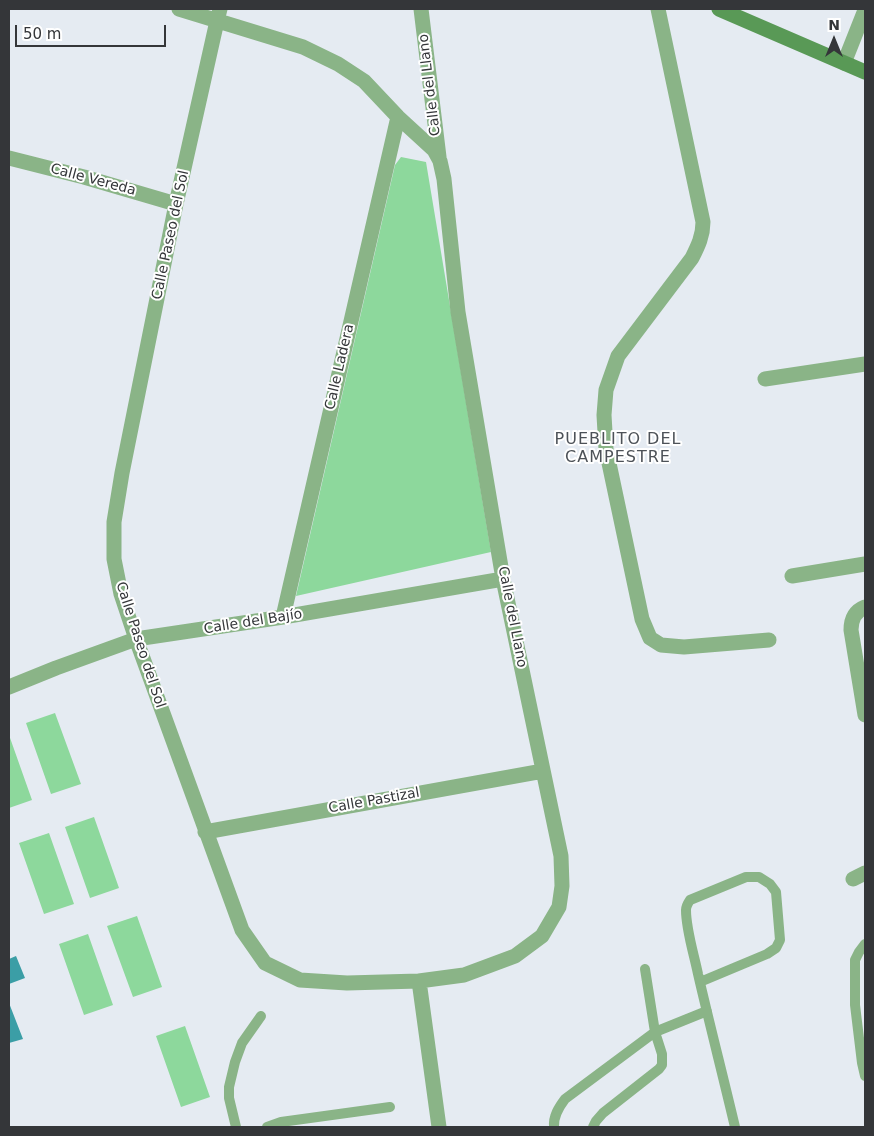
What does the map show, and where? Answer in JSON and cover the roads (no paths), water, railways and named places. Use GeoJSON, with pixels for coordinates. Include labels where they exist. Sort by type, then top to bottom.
{"type":"FeatureCollection","features":[{"type":"Feature","properties":{"kind":"street","name":"Calle del Llano"},"geometry":{"type":"LineString","coordinates":[[179,9],[219,15],[303,47],[338,64],[364,81],[398,117],[434,150],[440,161]]}},
{"type":"Feature","properties":{"kind":"street","name":"Calle del Llano"},"geometry":{"type":"LineString","coordinates":[[419,982],[464,975],[515,956],[542,936],[559,907],[562,886],[561,856],[503,579],[458,312],[444,179],[440,161],[421,9]]}},
{"type":"Feature","properties":{"kind":"street"},"geometry":{"type":"LineString","coordinates":[[658,9],[703,222],[703,232],[692,258],[618,356],[606,390],[604,415],[606,449],[642,619],[650,638],[661,646],[684,647],[769,640]]}},
{"type":"Feature","properties":{"kind":"street"},"geometry":{"type":"LineString","coordinates":[[720,9],[865,72]]}},
{"type":"Feature","properties":{"kind":"street"},"geometry":{"type":"LineString","coordinates":[[844,63],[865,10]]}},
{"type":"Feature","properties":{"kind":"street","name":"Calle Paseo del Sol"},"geometry":{"type":"LineString","coordinates":[[219,15],[176,204],[122,473],[114,522],[114,559],[121,594],[205,832],[242,930],[265,963],[300,980],[346,984],[419,982]]}},
{"type":"Feature","properties":{"kind":"street","name":"Calle Ladera"},"geometry":{"type":"LineString","coordinates":[[283,617],[398,117]]}},
{"type":"Feature","properties":{"kind":"street","name":"Calle Vereda"},"geometry":{"type":"LineString","coordinates":[[9,158],[84,177],[176,204]]}},
{"type":"Feature","properties":{"kind":"street"},"geometry":{"type":"LineString","coordinates":[[766,379],[865,364]]}},
{"type":"Feature","properties":{"kind":"street"},"geometry":{"type":"LineString","coordinates":[[792,576],[865,564]]}},
{"type":"Feature","properties":{"kind":"street","name":"Calle del Bajío"},"geometry":{"type":"LineString","coordinates":[[9,687],[136,639],[283,617],[503,579]]}},
{"type":"Feature","properties":{"kind":"street"},"geometry":{"type":"LineString","coordinates":[[865,607],[854,616],[851,630],[865,715]]}},
{"type":"Feature","properties":{"kind":"street","name":"Calle Pastizal"},"geometry":{"type":"LineString","coordinates":[[205,832],[543,771]]}},
{"type":"Feature","properties":{"kind":"street"},"geometry":{"type":"LineString","coordinates":[[419,982],[439,1127]]}},
{"type":"Feature","properties":{"kind":"lane"},"geometry":{"type":"LineString","coordinates":[[700,982],[767,954],[776,948],[780,940],[776,892],[770,884],[759,877],[746,877],[690,900],[686,911],[688,929],[706,1010],[736,1127]]}},
{"type":"Feature","properties":{"kind":"lane"},"geometry":{"type":"LineString","coordinates":[[865,944],[858,952],[855,960],[855,1004],[865,1076]]}},
{"type":"Feature","properties":{"kind":"lane"},"geometry":{"type":"LineString","coordinates":[[593,1127],[602,1113],[662,1065],[662,1054],[656,1032],[645,970]]}},
{"type":"Feature","properties":{"kind":"lane"},"geometry":{"type":"LineString","coordinates":[[855,1004],[865,999]]}},
{"type":"Feature","properties":{"kind":"lane"},"geometry":{"type":"LineString","coordinates":[[554,1127],[554,1121],[559,1108],[565,1099],[656,1032],[706,1010]]}},
{"type":"Feature","properties":{"kind":"lane"},"geometry":{"type":"LineString","coordinates":[[236,1127],[229,1098],[229,1087],[242,1043],[261,1016]]}},
{"type":"Feature","properties":{"kind":"lane"},"geometry":{"type":"LineString","coordinates":[[267,1127],[298,1119],[390,1107]]}},
{"type":"Feature","properties":{"kind":"water"},"geometry":{"type":"Polygon","coordinates":[[[16,956],[25,978],[9,984],[9,959],[16,956]]]}},
{"type":"Feature","properties":{"kind":"water"},"geometry":{"type":"Polygon","coordinates":[[[9,1003],[23,1039],[9,1043],[9,1003]]]}},
{"type":"Feature","properties":{"kind":"district","name":"PUEBLITO DEL CAMPESTRE"},"geometry":{"type":"Point","coordinates":[618,449]}}]}
